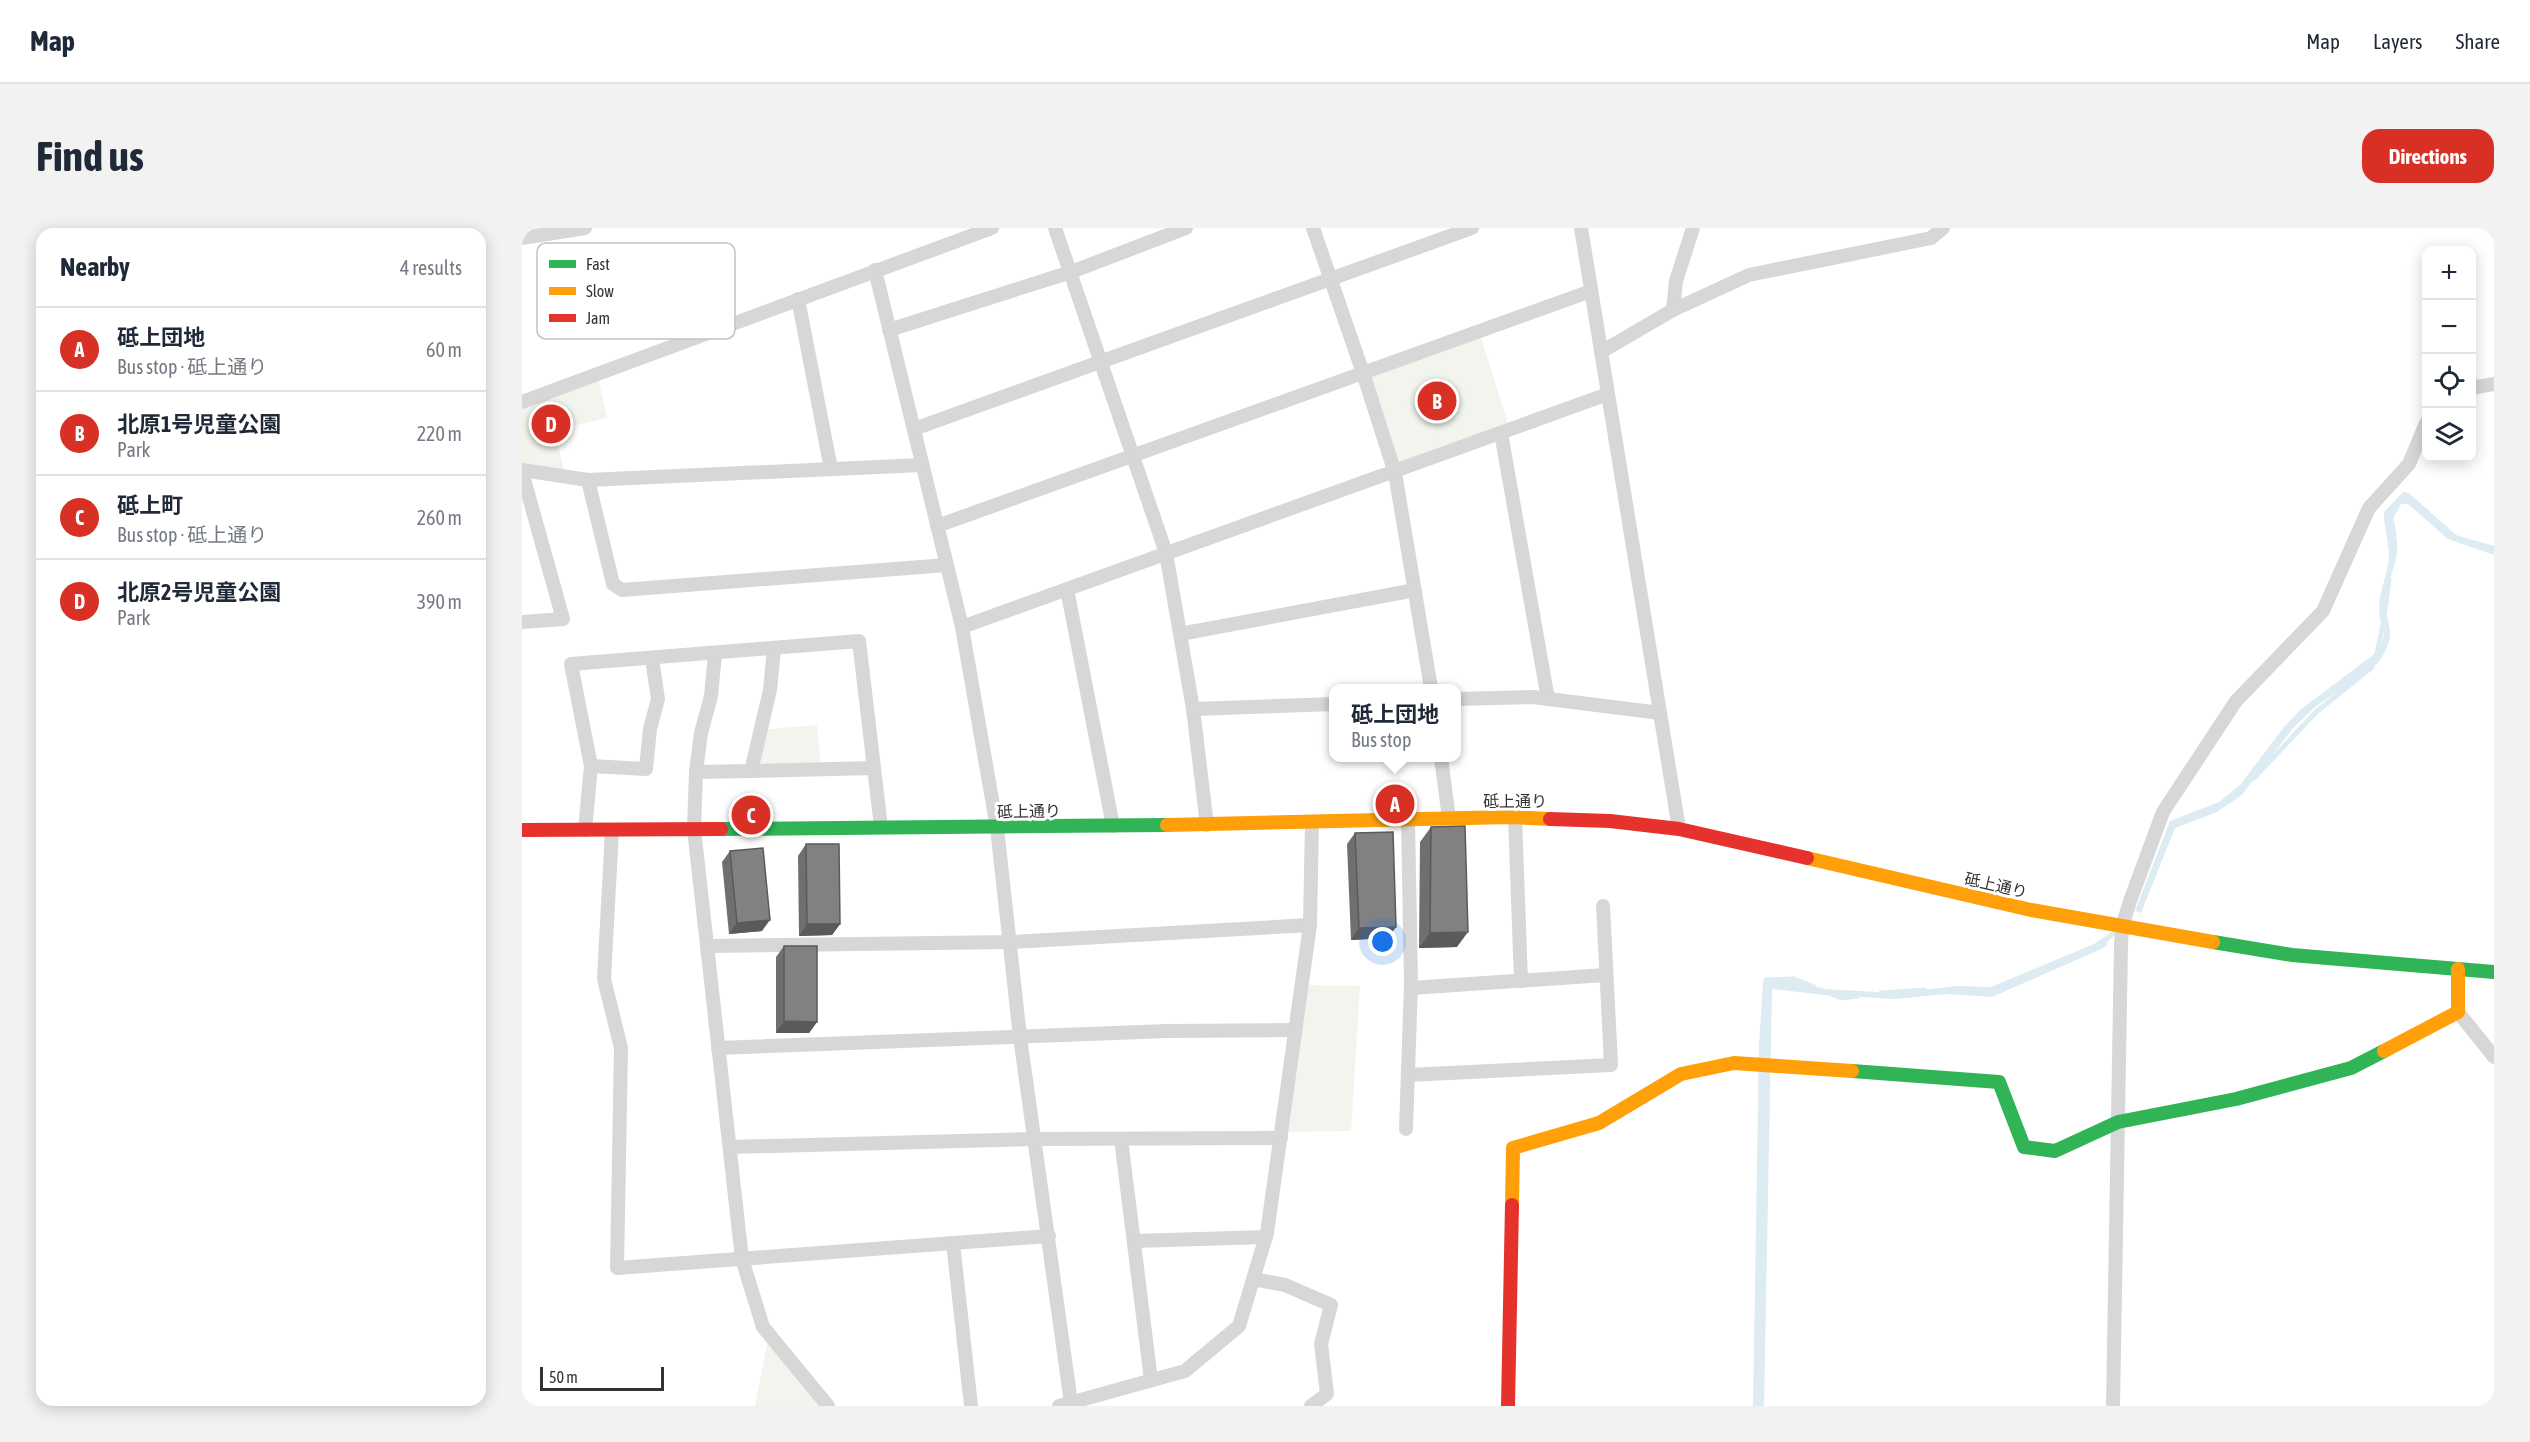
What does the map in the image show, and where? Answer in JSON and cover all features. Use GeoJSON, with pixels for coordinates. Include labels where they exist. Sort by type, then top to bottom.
{"type":"FeatureCollection","features":[{"type":"Feature","properties":{"kind":"street"},"geometry":{"type":"LineString","coordinates":[[522,238],[585,228]]}},
{"type":"Feature","properties":{"kind":"street"},"geometry":{"type":"LineString","coordinates":[[735,323],[992,228]]}},
{"type":"Feature","properties":{"kind":"street"},"geometry":{"type":"LineString","coordinates":[[1055,228],[1102,360],[1166,553],[1193,709],[1207,825]]}},
{"type":"Feature","properties":{"kind":"street"},"geometry":{"type":"LineString","coordinates":[[889,330],[1071,272],[1186,228]]}},
{"type":"Feature","properties":{"kind":"street"},"geometry":{"type":"LineString","coordinates":[[1313,228],[1364,373],[1395,473],[1430,684]]}},
{"type":"Feature","properties":{"kind":"street"},"geometry":{"type":"LineString","coordinates":[[914,429],[1472,228]]}},
{"type":"Feature","properties":{"kind":"street"},"geometry":{"type":"LineString","coordinates":[[1581,228],[1679,829]]}},
{"type":"Feature","properties":{"kind":"street"},"geometry":{"type":"LineString","coordinates":[[1672,310],[1677,281],[1693,228]]}},
{"type":"Feature","properties":{"kind":"street"},"geometry":{"type":"LineString","coordinates":[[1601,352],[1672,310],[1749,275],[1931,238],[1943,228]]}},
{"type":"Feature","properties":{"kind":"street"},"geometry":{"type":"LineString","coordinates":[[875,270],[962,627],[997,828],[1020,1037],[1049,1236],[1065,1404],[1185,1371],[1239,1326],[1266,1237],[1281,1138],[1310,925],[1312,822]]}},
{"type":"Feature","properties":{"kind":"street"},"geometry":{"type":"LineString","coordinates":[[937,526],[1591,291]]}},
{"type":"Feature","properties":{"kind":"street"},"geometry":{"type":"LineString","coordinates":[[798,299],[831,469]]}},
{"type":"Feature","properties":{"kind":"street"},"geometry":{"type":"LineString","coordinates":[[522,402],[691,339]]}},
{"type":"Feature","properties":{"kind":"street"},"geometry":{"type":"LineString","coordinates":[[2476,387],[2494,384]]}},
{"type":"Feature","properties":{"kind":"street"},"geometry":{"type":"LineString","coordinates":[[962,627],[1395,473],[1608,394]]}},
{"type":"Feature","properties":{"kind":"street"},"geometry":{"type":"LineString","coordinates":[[1501,433],[1548,699]]}},
{"type":"Feature","properties":{"kind":"street"},"geometry":{"type":"LineString","coordinates":[[2113,1406],[2122,927],[2163,812],[2236,701],[2323,611],[2369,508],[2409,464],[2422,434]]}},
{"type":"Feature","properties":{"kind":"street"},"geometry":{"type":"LineString","coordinates":[[522,622],[563,619],[522,471],[588,480],[922,465]]}},
{"type":"Feature","properties":{"kind":"street"},"geometry":{"type":"LineString","coordinates":[[588,480],[613,584],[622,590],[947,565]]}},
{"type":"Feature","properties":{"kind":"street"},"geometry":{"type":"LineString","coordinates":[[1067,589],[1113,826]]}},
{"type":"Feature","properties":{"kind":"street"},"geometry":{"type":"LineString","coordinates":[[1180,634],[1414,590]]}},
{"type":"Feature","properties":{"kind":"street"},"geometry":{"type":"LineString","coordinates":[[585,830],[591,766],[571,664],[860,641],[881,827]]}},
{"type":"Feature","properties":{"kind":"street"},"geometry":{"type":"LineString","coordinates":[[751,771],[770,690],[774,649]]}},
{"type":"Feature","properties":{"kind":"street"},"geometry":{"type":"LineString","coordinates":[[715,654],[711,696],[701,733],[696,772],[694,830],[742,1259],[754,1307],[763,1327],[828,1406]]}},
{"type":"Feature","properties":{"kind":"street"},"geometry":{"type":"LineString","coordinates":[[591,766],[645,769],[650,729],[658,699],[652,659]]}},
{"type":"Feature","properties":{"kind":"street"},"geometry":{"type":"LineString","coordinates":[[1461,699],[1548,699],[1660,713]]}},
{"type":"Feature","properties":{"kind":"street"},"geometry":{"type":"LineString","coordinates":[[1193,709],[1329,704]]}},
{"type":"Feature","properties":{"kind":"street"},"geometry":{"type":"LineString","coordinates":[[1442,762],[1449,818]]}},
{"type":"Feature","properties":{"kind":"street"},"geometry":{"type":"LineString","coordinates":[[696,772],[874,768]]}},
{"type":"Feature","properties":{"kind":"street"},"geometry":{"type":"LineString","coordinates":[[1515,817],[1521,981]]}},
{"type":"Feature","properties":{"kind":"street","name":"砥上通り"},"geometry":{"type":"LineString","coordinates":[[522,830],[997,828],[1515,817],[1610,821],[1679,829],[2031,910],[2122,927],[2292,955],[2494,972]]}},
{"type":"Feature","properties":{"kind":"street"},"geometry":{"type":"LineString","coordinates":[[1406,1129],[1411,988],[1408,819]]}},
{"type":"Feature","properties":{"kind":"street"},"geometry":{"type":"LineString","coordinates":[[612,830],[604,979],[621,1048],[617,1268],[1049,1236]]}},
{"type":"Feature","properties":{"kind":"street"},"geometry":{"type":"LineString","coordinates":[[1408,1075],[1611,1065],[1603,906]]}},
{"type":"Feature","properties":{"kind":"street"},"geometry":{"type":"LineString","coordinates":[[707,946],[1010,942],[1310,925]]}},
{"type":"Feature","properties":{"kind":"street"},"geometry":{"type":"LineString","coordinates":[[2458,969],[2458,1012],[2494,1057]]}},
{"type":"Feature","properties":{"kind":"street"},"geometry":{"type":"LineString","coordinates":[[1411,988],[1606,975]]}},
{"type":"Feature","properties":{"kind":"street"},"geometry":{"type":"LineString","coordinates":[[1508,1406],[1513,1148],[1599,1123],[1681,1074],[1734,1063],[1999,1082],[2024,1147],[2055,1151],[2118,1122],[2236,1099],[2351,1068],[2458,1012]]}},
{"type":"Feature","properties":{"kind":"street"},"geometry":{"type":"LineString","coordinates":[[718,1048],[1167,1031],[1295,1030]]}},
{"type":"Feature","properties":{"kind":"street"},"geometry":{"type":"LineString","coordinates":[[729,1147],[1035,1139],[1281,1138]]}},
{"type":"Feature","properties":{"kind":"street"},"geometry":{"type":"LineString","coordinates":[[1121,1139],[1151,1380]]}},
{"type":"Feature","properties":{"kind":"street"},"geometry":{"type":"LineString","coordinates":[[1134,1241],[1266,1237]]}},
{"type":"Feature","properties":{"kind":"street"},"geometry":{"type":"LineString","coordinates":[[953,1243],[971,1406]]}},
{"type":"Feature","properties":{"kind":"street"},"geometry":{"type":"LineString","coordinates":[[1253,1279],[1285,1285],[1331,1305],[1321,1344],[1327,1394],[1311,1406]]}},
{"type":"Feature","properties":{"kind":"shaded area"},"geometry":{"type":"Polygon","coordinates":[[[1479,331],[1510,430],[1395,473],[1363,373],[1479,331]]]}},
{"type":"Feature","properties":{"kind":"shaded area"},"geometry":{"type":"Polygon","coordinates":[[[597,374],[607,418],[554,430],[566,477],[522,470],[522,402],[597,374]]]}},
{"type":"Feature","properties":{"kind":"shaded area"},"geometry":{"type":"Polygon","coordinates":[[[2403,492],[2409,493],[2456,535],[2494,546],[2494,555],[2448,539],[2408,504],[2399,504],[2391,514],[2397,546],[2387,593],[2390,635],[2385,652],[2377,664],[2315,707],[2293,728],[2242,795],[2217,812],[2175,828],[2141,913],[2135,911],[2170,821],[2219,802],[2240,785],[2284,727],[2300,710],[2373,655],[2380,646],[2384,633],[2379,609],[2389,553],[2384,512],[2403,492]]]}},
{"type":"Feature","properties":{"kind":"shaded area"},"geometry":{"type":"Polygon","coordinates":[[[817,725],[821,770],[763,771],[754,761],[760,730],[817,725]]]}},
{"type":"Feature","properties":{"kind":"shaded area"},"geometry":{"type":"Polygon","coordinates":[[[2104,937],[2108,945],[2099,950],[1992,997],[1947,994],[1894,999],[1772,989],[1764,1406],[1753,1406],[1759,1045],[1763,981],[1794,981],[1825,989],[1893,993],[1957,986],[1991,987],[2094,944],[2104,937]]]}},
{"type":"Feature","properties":{"kind":"shaded area"},"geometry":{"type":"Polygon","coordinates":[[[1301,985],[1360,986],[1351,1131],[1281,1132],[1301,985]]]}},
{"type":"Feature","properties":{"kind":"shaded area"},"geometry":{"type":"Polygon","coordinates":[[[769,1334],[828,1406],[755,1406],[769,1334]]]}},
{"type":"Feature","properties":{"kind":"building"},"geometry":{"type":"Polygon","coordinates":[[[1465,826],[1468,932],[1430,933],[1431,827],[1465,826]]]}},
{"type":"Feature","properties":{"kind":"building"},"geometry":{"type":"Polygon","coordinates":[[[1393,832],[1396,927],[1359,928],[1355,833],[1393,832]]]}},
{"type":"Feature","properties":{"kind":"building"},"geometry":{"type":"Polygon","coordinates":[[[806,844],[839,844],[840,924],[807,924],[806,844]]]}},
{"type":"Feature","properties":{"kind":"building"},"geometry":{"type":"Polygon","coordinates":[[[763,848],[770,920],[737,923],[730,851],[763,848]]]}},
{"type":"Feature","properties":{"kind":"building"},"geometry":{"type":"Polygon","coordinates":[[[784,946],[817,946],[817,1022],[784,1021],[784,946]]]}},
{"type":"Feature","properties":{"kind":"waterway"},"geometry":{"type":"LineString","coordinates":[[2394,535],[2391,517],[2401,499]]}},
{"type":"Feature","properties":{"kind":"waterway"},"geometry":{"type":"LineString","coordinates":[[2385,610],[2389,580]]}},
{"type":"Feature","properties":{"kind":"waterway"},"geometry":{"type":"LineString","coordinates":[[2377,654],[2384,619]]}},
{"type":"Feature","properties":{"kind":"waterway"},"geometry":{"type":"LineString","coordinates":[[2254,778],[2316,712],[2372,667]]}},
{"type":"Feature","properties":{"kind":"waterway"},"geometry":{"type":"LineString","coordinates":[[2101,944],[2117,930]]}},
{"type":"Feature","properties":{"kind":"waterway"},"geometry":{"type":"LineString","coordinates":[[1766,987],[1766,980],[1794,979],[1814,987]]}},
{"type":"Feature","properties":{"kind":"waterway"},"geometry":{"type":"LineString","coordinates":[[1881,993],[1925,990]]}},
{"type":"Feature","properties":{"kind":"waterway"},"geometry":{"type":"LineString","coordinates":[[1831,994],[1842,998],[1857,996]]}},
{"type":"Feature","properties":{"kind":"traffic: fast"},"geometry":{"type":"LineString","coordinates":[[721,829],[1167,825]]}},
{"type":"Feature","properties":{"kind":"traffic: fast"},"geometry":{"type":"LineString","coordinates":[[2213,942],[2292,955],[2494,972]]}},
{"type":"Feature","properties":{"kind":"traffic: fast"},"geometry":{"type":"LineString","coordinates":[[1852,1071],[1999,1082],[2024,1147],[2055,1151],[2118,1122],[2236,1099],[2351,1068],[2384,1051]]}},
{"type":"Feature","properties":{"kind":"traffic: slow"},"geometry":{"type":"LineString","coordinates":[[1167,825],[1510,817],[1550,819]]}},
{"type":"Feature","properties":{"kind":"traffic: slow"},"geometry":{"type":"LineString","coordinates":[[1807,858],[2031,910],[2213,942]]}},
{"type":"Feature","properties":{"kind":"traffic: slow"},"geometry":{"type":"LineString","coordinates":[[2384,1051],[2458,1012],[2458,969]]}},
{"type":"Feature","properties":{"kind":"traffic: slow"},"geometry":{"type":"LineString","coordinates":[[1512,1205],[1513,1148],[1599,1123],[1681,1074],[1734,1063],[1852,1071]]}},
{"type":"Feature","properties":{"kind":"traffic: jam"},"geometry":{"type":"LineString","coordinates":[[1550,819],[1610,821],[1679,829],[1807,858]]}},
{"type":"Feature","properties":{"kind":"traffic: jam"},"geometry":{"type":"LineString","coordinates":[[522,830],[721,829]]}},
{"type":"Feature","properties":{"kind":"traffic: jam"},"geometry":{"type":"LineString","coordinates":[[1508,1406],[1512,1205]]}},
{"type":"Feature","properties":{"kind":"place","name":"北原1号児童公園"},"geometry":{"type":"Point","coordinates":[1437,401]}},
{"type":"Feature","properties":{"kind":"place","name":"北原2号児童公園"},"geometry":{"type":"Point","coordinates":[551,424]}},
{"type":"Feature","properties":{"kind":"place","name":"砥上団地"},"geometry":{"type":"Point","coordinates":[1395,804]}},
{"type":"Feature","properties":{"kind":"place","name":"砥上町"},"geometry":{"type":"Point","coordinates":[751,815]}}]}
